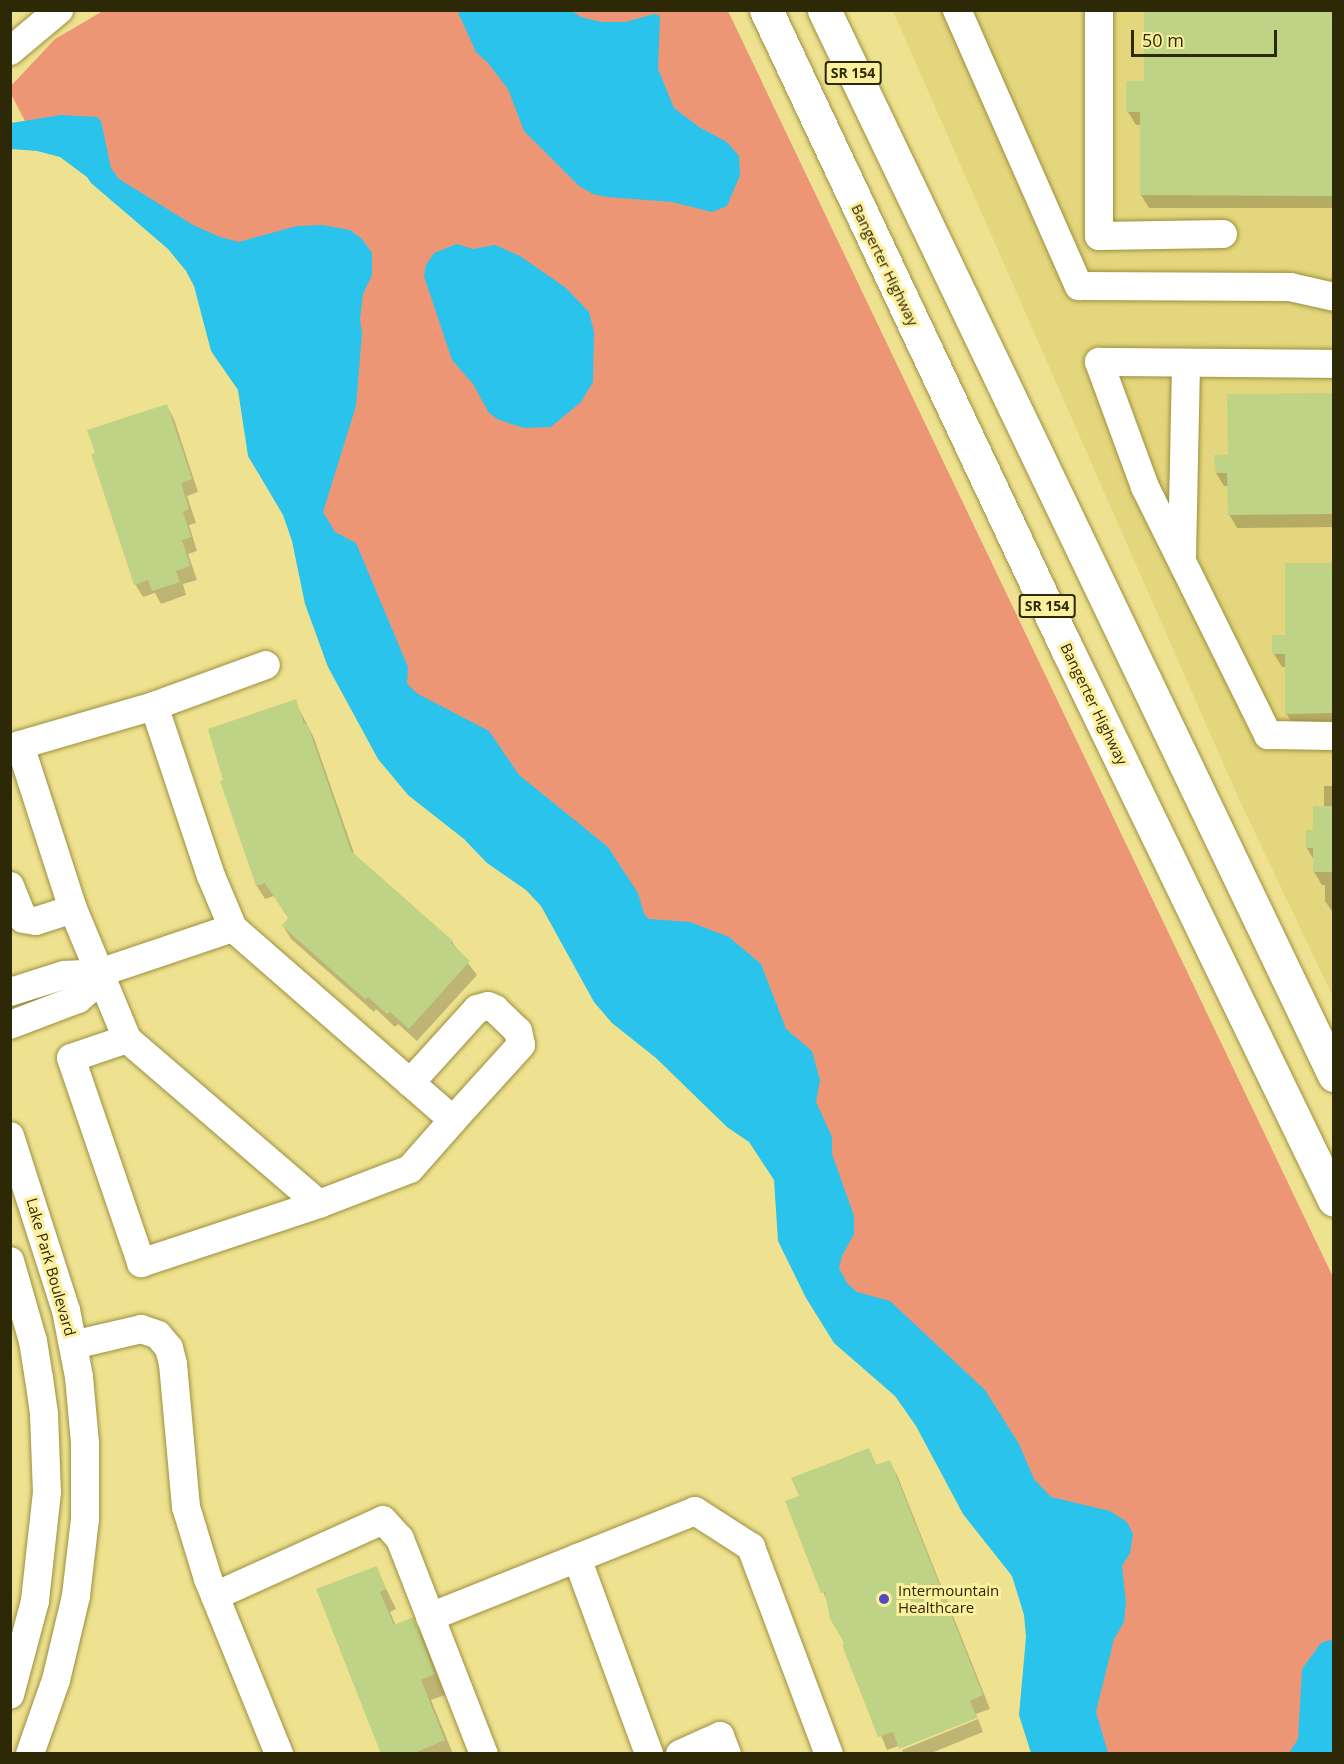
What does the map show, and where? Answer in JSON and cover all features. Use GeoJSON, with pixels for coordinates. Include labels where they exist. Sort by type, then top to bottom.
{"type":"FeatureCollection","features":[{"type":"Feature","properties":{"kind":"highway","name":"Bangerter Highway"},"geometry":{"type":"LineString","coordinates":[[766,10],[1067,649],[1334,1200]]}},
{"type":"Feature","properties":{"kind":"highway","name":"SR 154"},"geometry":{"type":"LineString","coordinates":[[824,10],[1334,1075]]}},
{"type":"Feature","properties":{"kind":"street"},"geometry":{"type":"LineString","coordinates":[[15,37],[59,10]]}},
{"type":"Feature","properties":{"kind":"street"},"geometry":{"type":"LineString","coordinates":[[957,10],[1079,286],[1290,287],[1334,297]]}},
{"type":"Feature","properties":{"kind":"street"},"geometry":{"type":"LineString","coordinates":[[1099,10],[1099,236],[1223,234]]}},
{"type":"Feature","properties":{"kind":"street"},"geometry":{"type":"LineString","coordinates":[[1334,364],[1099,362],[1145,487],[1268,735],[1334,736]]}},
{"type":"Feature","properties":{"kind":"street"},"geometry":{"type":"LineString","coordinates":[[1182,561],[1186,363]]}},
{"type":"Feature","properties":{"kind":"street"},"geometry":{"type":"LineString","coordinates":[[266,665],[154,706],[15,747],[73,909],[127,1039],[319,1204]]}},
{"type":"Feature","properties":{"kind":"street"},"geometry":{"type":"LineString","coordinates":[[154,706],[211,876],[233,928],[453,1120]]}},
{"type":"Feature","properties":{"kind":"street"},"geometry":{"type":"LineString","coordinates":[[10,886],[23,919],[36,921],[73,909]]}},
{"type":"Feature","properties":{"kind":"street"},"geometry":{"type":"LineString","coordinates":[[10,992],[64,975],[99,973],[233,928]]}},
{"type":"Feature","properties":{"kind":"street"},"geometry":{"type":"LineString","coordinates":[[10,1025],[78,999],[91,988],[99,973]]}},
{"type":"Feature","properties":{"kind":"street"},"geometry":{"type":"LineString","coordinates":[[127,1039],[71,1058],[141,1263],[319,1204],[410,1169],[521,1046],[518,1030],[495,1009],[488,1006],[477,1009],[410,1083]]}},
{"type":"Feature","properties":{"kind":"street","name":"Lake Park Boulevard"},"geometry":{"type":"LineString","coordinates":[[10,1136],[57,1276],[73,1345],[85,1443],[86,1482],[81,1557],[65,1648],[28,1750]]}},
{"type":"Feature","properties":{"kind":"street"},"geometry":{"type":"LineString","coordinates":[[10,1261],[33,1341],[39,1378],[44,1415],[47,1492],[35,1602],[10,1695]]}},
{"type":"Feature","properties":{"kind":"street"},"geometry":{"type":"LineString","coordinates":[[73,1345],[141,1329],[158,1335],[169,1348],[173,1364],[183,1497],[215,1596],[279,1754]]}},
{"type":"Feature","properties":{"kind":"street"},"geometry":{"type":"LineString","coordinates":[[430,1617],[695,1511],[751,1547],[829,1754]]}},
{"type":"Feature","properties":{"kind":"street"},"geometry":{"type":"LineString","coordinates":[[215,1596],[383,1520],[400,1539],[484,1754]]}},
{"type":"Feature","properties":{"kind":"street"},"geometry":{"type":"LineString","coordinates":[[577,1558],[649,1754]]}},
{"type":"Feature","properties":{"kind":"street"},"geometry":{"type":"LineString","coordinates":[[680,1754],[720,1736],[727,1754]]}},
{"type":"Feature","properties":{"kind":"shaded area"},"geometry":{"type":"Polygon","coordinates":[[[103,11],[728,11],[1333,1277],[1333,1753],[1054,1753],[1062,1627],[863,1325],[763,1131],[391,716],[197,248],[27,125],[11,94],[10,87],[55,39],[103,11]]]}},
{"type":"Feature","properties":{"kind":"shaded area"},"geometry":{"type":"Polygon","coordinates":[[[893,11],[1333,11],[1333,997],[1238,797],[893,11]]]}},
{"type":"Feature","properties":{"kind":"water"},"geometry":{"type":"Polygon","coordinates":[[[457,10],[572,11],[581,17],[602,22],[626,22],[654,14],[660,16],[658,69],[674,108],[699,127],[727,142],[739,156],[740,175],[727,206],[712,212],[672,202],[607,197],[593,194],[579,186],[524,131],[508,89],[488,63],[476,52],[457,10]]]}},
{"type":"Feature","properties":{"kind":"water"},"geometry":{"type":"Polygon","coordinates":[[[61,115],[97,117],[101,121],[111,168],[119,179],[193,225],[220,237],[239,242],[297,226],[322,225],[350,230],[362,239],[372,253],[372,275],[363,294],[360,319],[362,333],[356,406],[323,512],[335,532],[356,543],[408,667],[407,684],[418,694],[489,731],[519,775],[608,847],[638,893],[644,914],[649,919],[690,922],[729,937],[761,964],[786,1029],[812,1051],[820,1080],[816,1102],[832,1137],[832,1154],[854,1216],[854,1234],[842,1256],[839,1268],[847,1283],[857,1292],[890,1301],[985,1390],[1019,1444],[1034,1479],[1051,1497],[1110,1511],[1127,1522],[1133,1534],[1130,1553],[1122,1566],[1126,1603],[1124,1622],[1114,1639],[1096,1712],[1108,1753],[1031,1753],[1019,1715],[1026,1637],[1024,1615],[1012,1576],[963,1514],[916,1426],[895,1396],[834,1343],[806,1298],[778,1241],[774,1180],[749,1142],[727,1127],[656,1058],[612,1023],[594,1002],[541,906],[526,890],[487,863],[464,839],[408,795],[378,759],[328,667],[305,604],[292,541],[283,515],[248,456],[238,390],[211,351],[194,286],[186,271],[168,249],[91,183],[87,177],[60,157],[37,151],[11,149],[11,123],[61,115]]]}},
{"type":"Feature","properties":{"kind":"water"},"geometry":{"type":"Polygon","coordinates":[[[457,244],[473,249],[495,245],[520,256],[566,288],[589,312],[594,332],[593,382],[581,402],[551,427],[524,428],[499,420],[489,413],[473,384],[452,360],[424,276],[426,265],[434,253],[457,244]]]}},
{"type":"Feature","properties":{"kind":"water"},"geometry":{"type":"Polygon","coordinates":[[[1330,1640],[1334,1642],[1333,1753],[1289,1753],[1298,1739],[1302,1669],[1321,1643],[1330,1640]]]}},
{"type":"Feature","properties":{"kind":"building"},"geometry":{"type":"Polygon","coordinates":[[[1144,10],[1334,10],[1334,196],[1140,195],[1140,112],[1126,112],[1126,81],[1144,81],[1144,10]]]}},
{"type":"Feature","properties":{"kind":"building"},"geometry":{"type":"Polygon","coordinates":[[[1334,393],[1334,514],[1228,515],[1227,473],[1215,473],[1214,455],[1228,455],[1227,394],[1334,393]]]}},
{"type":"Feature","properties":{"kind":"building"},"geometry":{"type":"Polygon","coordinates":[[[167,404],[192,479],[181,483],[189,509],[183,512],[191,537],[182,540],[190,566],[176,571],[180,582],[152,591],[148,580],[134,585],[91,454],[95,453],[87,430],[167,404]]]}},
{"type":"Feature","properties":{"kind":"building"},"geometry":{"type":"Polygon","coordinates":[[[1285,563],[1334,563],[1334,713],[1285,714],[1285,654],[1272,654],[1272,635],[1285,635],[1285,563]]]}},
{"type":"Feature","properties":{"kind":"building"},"geometry":{"type":"Polygon","coordinates":[[[296,699],[304,724],[307,723],[351,851],[453,941],[451,943],[470,961],[409,1029],[368,997],[365,999],[282,926],[288,918],[265,883],[256,886],[220,781],[223,780],[208,729],[296,699]]]}},
{"type":"Feature","properties":{"kind":"building"},"geometry":{"type":"Polygon","coordinates":[[[1313,806],[1334,806],[1334,872],[1313,872],[1313,848],[1306,848],[1306,830],[1313,830],[1313,806]]]}},
{"type":"Feature","properties":{"kind":"building","name":"Intermountain Healthcare"},"geometry":{"type":"Polygon","coordinates":[[[869,1448],[876,1465],[890,1460],[983,1695],[970,1701],[977,1718],[899,1749],[893,1732],[878,1737],[842,1645],[845,1644],[830,1619],[825,1592],[821,1593],[785,1501],[799,1496],[791,1478],[869,1448]]]}},
{"type":"Feature","properties":{"kind":"building"},"geometry":{"type":"Polygon","coordinates":[[[377,1566],[386,1589],[380,1592],[394,1625],[413,1617],[435,1674],[421,1680],[445,1740],[412,1754],[381,1754],[316,1589],[377,1566]]]}},
{"type":"Feature","properties":{"kind":"place","name":"Intermountain Healthcare"},"geometry":{"type":"Point","coordinates":[884,1599]}}]}
